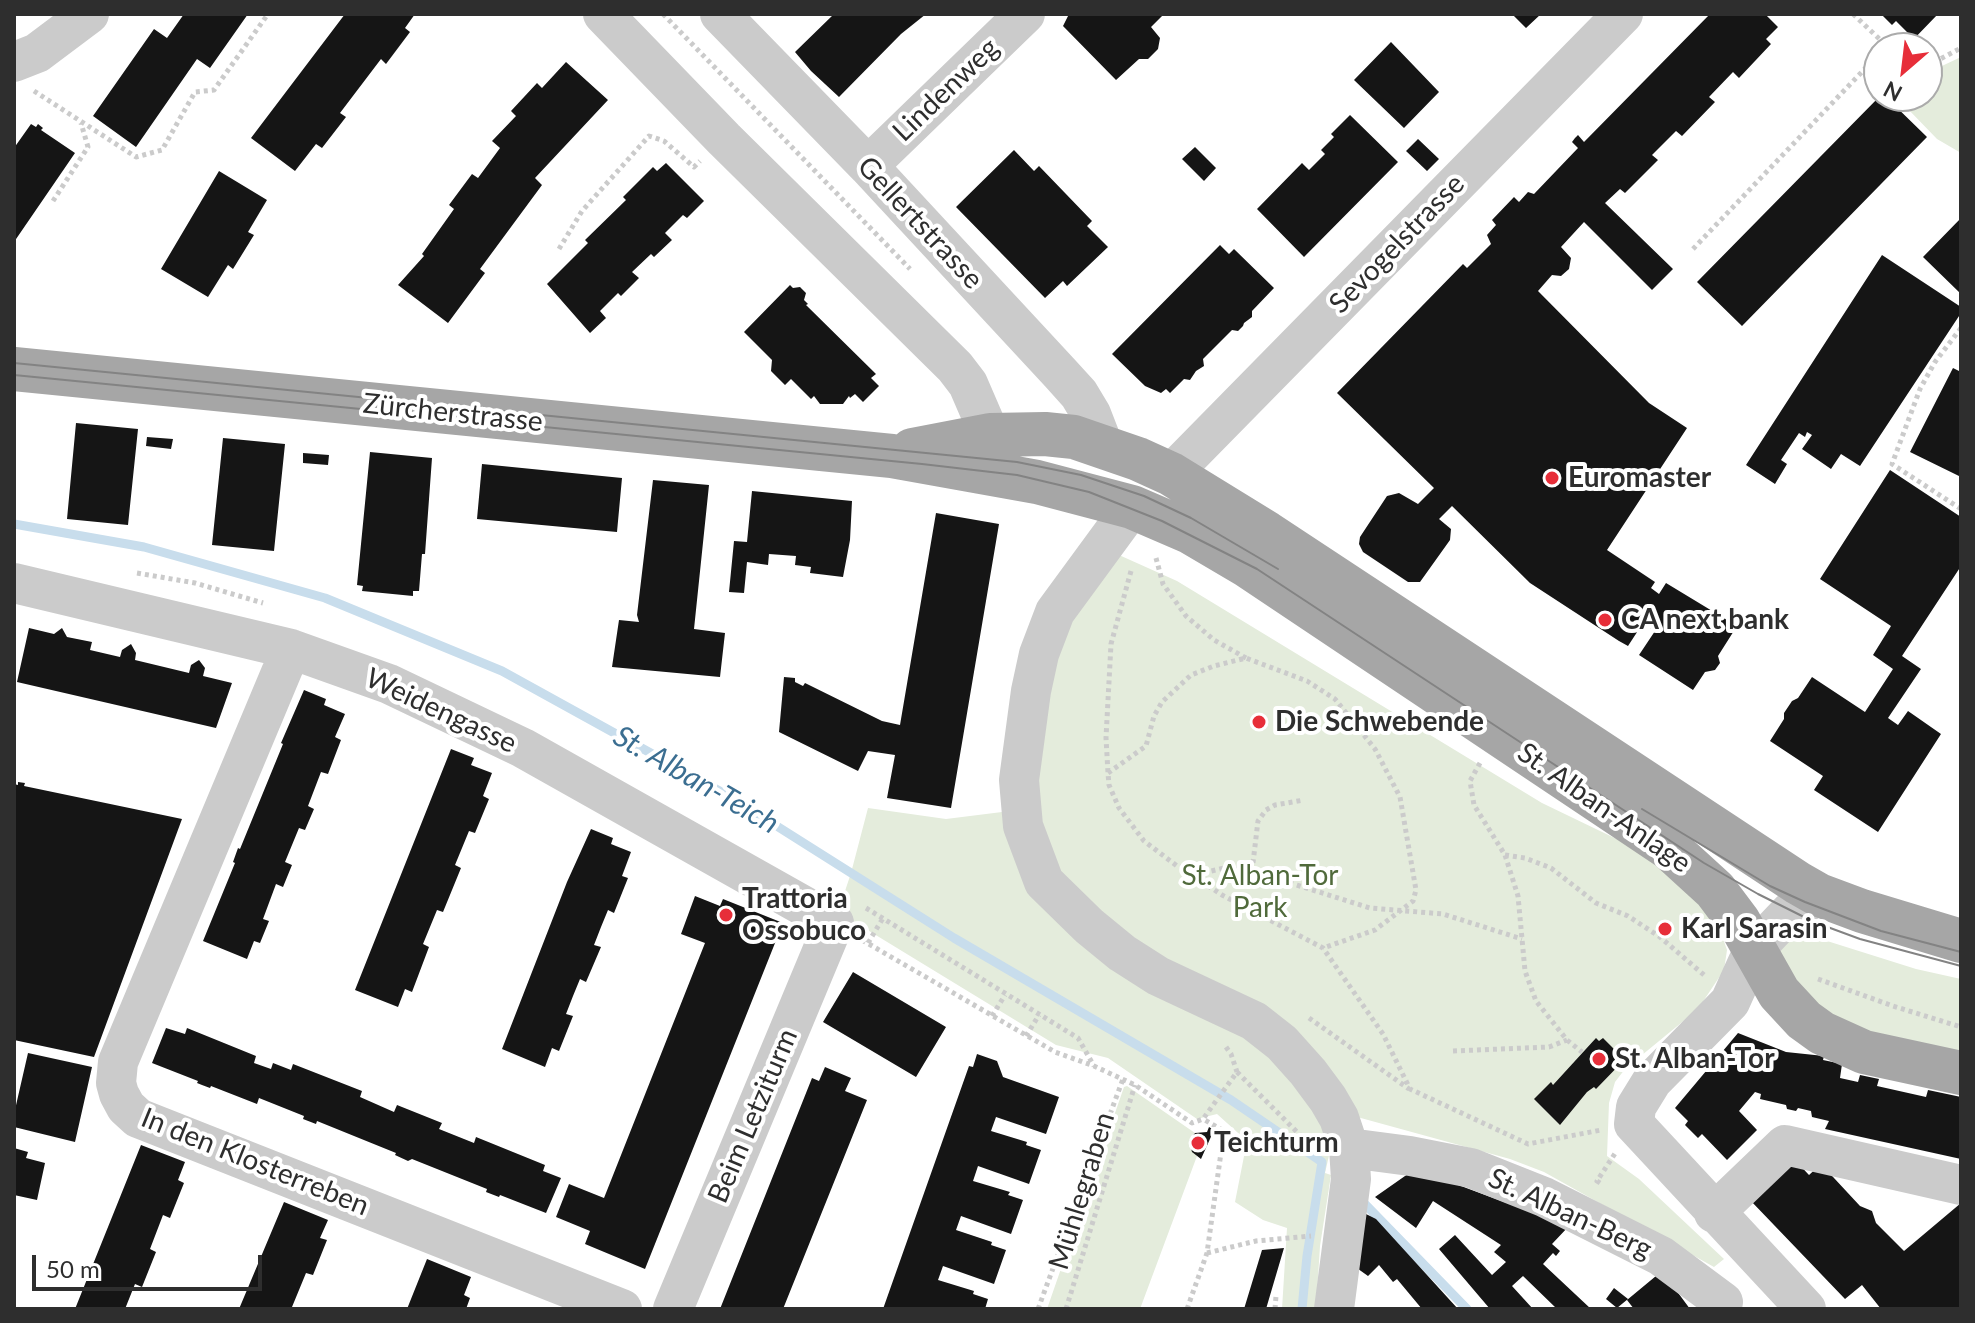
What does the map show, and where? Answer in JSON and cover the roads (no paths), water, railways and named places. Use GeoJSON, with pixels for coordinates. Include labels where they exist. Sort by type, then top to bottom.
{"type":"FeatureCollection","features":[{"type":"Feature","properties":{"kind":"main road","name":"Zürcherstrasse"},"geometry":{"type":"LineString","coordinates":[[14,369],[892,456],[1022,479],[1132,507]]}},
{"type":"Feature","properties":{"kind":"main road","name":"Zürcherstrasse"},"geometry":{"type":"LineString","coordinates":[[892,456],[990,435],[1045,434],[1074,437],[1103,445],[1171,474]]}},
{"type":"Feature","properties":{"kind":"main road"},"geometry":{"type":"LineString","coordinates":[[990,435],[1003,461],[1022,479]]}},
{"type":"Feature","properties":{"kind":"main road"},"geometry":{"type":"LineString","coordinates":[[1103,445],[1132,507],[1171,474]]}},
{"type":"Feature","properties":{"kind":"main road"},"geometry":{"type":"LineString","coordinates":[[1064,489],[1089,466],[1103,445]]}},
{"type":"Feature","properties":{"kind":"main road","name":"St. Alban-Anlage"},"geometry":{"type":"LineString","coordinates":[[1171,474],[1267,533],[1819,895],[1961,941]]}},
{"type":"Feature","properties":{"kind":"main road","name":"St. Alban-Anlage"},"geometry":{"type":"LineString","coordinates":[[1132,507],[1190,532],[1246,565],[1669,848],[1715,890],[1780,971],[1804,1020],[1842,1043],[1864,1052],[1961,1073]]}},
{"type":"Feature","properties":{"kind":"street"},"geometry":{"type":"LineString","coordinates":[[21,74],[37,53],[89,14]]}},
{"type":"Feature","properties":{"kind":"street"},"geometry":{"type":"LineString","coordinates":[[603,14],[724,139],[955,367],[968,384],[990,435]]}},
{"type":"Feature","properties":{"kind":"street","name":"Gellertstrasse"},"geometry":{"type":"LineString","coordinates":[[720,14],[868,166],[1079,394],[1095,422],[1103,445]]}},
{"type":"Feature","properties":{"kind":"street","name":"Lindenweg"},"geometry":{"type":"LineString","coordinates":[[868,166],[1025,14]]}},
{"type":"Feature","properties":{"kind":"street","name":"Sevogelstrasse"},"geometry":{"type":"LineString","coordinates":[[1171,474],[1623,14]]}},
{"type":"Feature","properties":{"kind":"street"},"geometry":{"type":"LineString","coordinates":[[1132,507],[1055,612],[1039,654],[1019,780],[1023,826],[1044,882],[1089,926],[1122,953],[1158,976],[1254,1021],[1282,1043],[1328,1099],[1339,1118],[1342,1193],[1334,1309]]}},
{"type":"Feature","properties":{"kind":"street","name":"Weidengasse"},"geometry":{"type":"LineString","coordinates":[[14,583],[291,649],[389,684],[523,748],[834,923]]}},
{"type":"Feature","properties":{"kind":"street","name":"In den Klosterreben"},"geometry":{"type":"LineString","coordinates":[[291,649],[118,1062],[116,1083],[119,1094],[126,1107],[138,1118],[622,1309]]}},
{"type":"Feature","properties":{"kind":"street"},"geometry":{"type":"LineString","coordinates":[[1806,1309],[1634,1124],[1636,1107],[1652,1081],[1720,1013],[1780,971],[1791,911],[1819,895]]}},
{"type":"Feature","properties":{"kind":"street","name":"Beim Letziturm"},"geometry":{"type":"LineString","coordinates":[[673,1309],[834,923]]}},
{"type":"Feature","properties":{"kind":"street"},"geometry":{"type":"LineString","coordinates":[[1714,1213],[1785,1145],[1961,1185]]}},
{"type":"Feature","properties":{"kind":"street","name":"St. Alban-Berg"},"geometry":{"type":"LineString","coordinates":[[1342,1193],[1410,1156],[1471,1168],[1544,1197],[1661,1256],[1724,1306],[1763,1264]]}},
{"type":"Feature","properties":{"kind":"waterway","name":"St. Alban-Teich"},"geometry":{"type":"LineString","coordinates":[[14,524],[144,547],[325,598],[502,671],[734,799],[954,938],[1231,1100],[1322,1162],[1302,1309]]}},
{"type":"Feature","properties":{"kind":"waterway","name":"St. Alban-Teich"},"geometry":{"type":"LineString","coordinates":[[1359,1198],[1467,1309]]}},
{"type":"Feature","properties":{"kind":"tram line"},"geometry":{"type":"LineString","coordinates":[[14,363],[1017,462],[1081,475],[1144,496],[1191,518],[1278,569]]}},
{"type":"Feature","properties":{"kind":"tram line"},"geometry":{"type":"LineString","coordinates":[[14,375],[922,464],[1017,475],[1089,492],[1162,521],[1257,569],[1704,863],[1758,894],[1814,922],[1860,939],[1961,966]]}},
{"type":"Feature","properties":{"kind":"tram line"},"geometry":{"type":"LineString","coordinates":[[1642,809],[1770,886],[1805,902],[1881,931],[1961,952]]}},
{"type":"Feature","properties":{"kind":"place","name":"Euromaster"},"geometry":{"type":"Point","coordinates":[1552,478]}},
{"type":"Feature","properties":{"kind":"place","name":"CA next bank"},"geometry":{"type":"Point","coordinates":[1605,620]}},
{"type":"Feature","properties":{"kind":"place","name":"Die Schwebende"},"geometry":{"type":"Point","coordinates":[1259,722]}},
{"type":"Feature","properties":{"kind":"place","name":"Trattoria Ossobuco"},"geometry":{"type":"Point","coordinates":[726,915]}},
{"type":"Feature","properties":{"kind":"place","name":"Karl Sarasin"},"geometry":{"type":"Point","coordinates":[1665,929]}},
{"type":"Feature","properties":{"kind":"place","name":"St. Alban-Tor"},"geometry":{"type":"Point","coordinates":[1599,1059]}},
{"type":"Feature","properties":{"kind":"place","name":"Teichturm"},"geometry":{"type":"Point","coordinates":[1198,1143]}},
{"type":"Feature","properties":{"kind":"park label","name":"St. Alban-Tor Park"},"geometry":{"type":"Point","coordinates":[1260,892]}}]}
